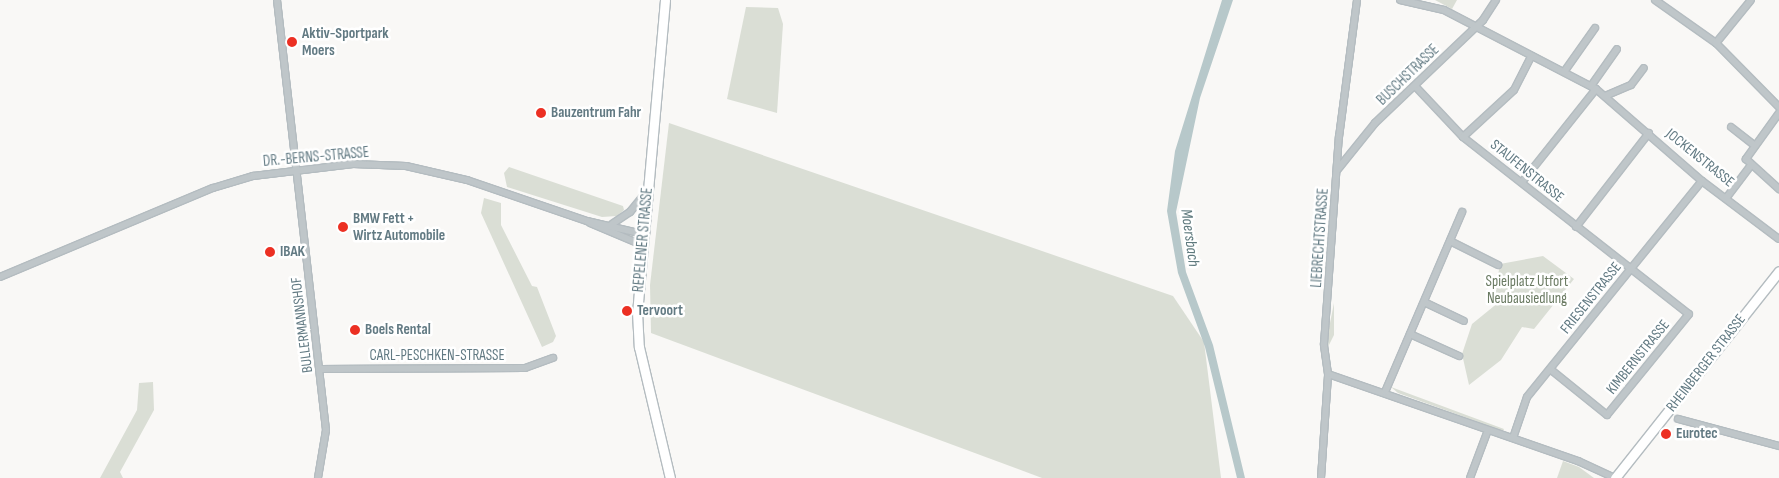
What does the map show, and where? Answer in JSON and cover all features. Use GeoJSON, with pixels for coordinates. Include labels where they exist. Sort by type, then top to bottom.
{"type":"FeatureCollection","features":[{"type":"Feature","properties":{"kind":"main road","name":"REPELENER STRASSE"},"geometry":{"type":"LineString","coordinates":[[665,0],[642,245],[639,347],[670,478]]}},
{"type":"Feature","properties":{"kind":"main road","name":"RHEINBERGER STRASSE"},"geometry":{"type":"LineString","coordinates":[[1615,478],[1779,271]]}},
{"type":"Feature","properties":{"kind":"street","name":"BULLERMANNSHOF"},"geometry":{"type":"LineString","coordinates":[[277,0],[294,169],[326,430],[318,478]]}},
{"type":"Feature","properties":{"kind":"street","name":"LIEBRECHTSTRASSE"},"geometry":{"type":"LineString","coordinates":[[1321,478],[1328,374],[1324,344],[1338,169],[1356,0]]}},
{"type":"Feature","properties":{"kind":"street","name":"JOCKENSTRASSE"},"geometry":{"type":"LineString","coordinates":[[1400,0],[1429,2],[1593,88],[1650,133],[1702,181],[1727,197],[1779,239]]}},
{"type":"Feature","properties":{"kind":"street","name":"BUSCHSTRASSE"},"geometry":{"type":"LineString","coordinates":[[1338,169],[1415,86],[1477,26],[1496,0]]}},
{"type":"Feature","properties":{"kind":"street"},"geometry":{"type":"LineString","coordinates":[[1655,0],[1716,43],[1779,106]]}},
{"type":"Feature","properties":{"kind":"street"},"geometry":{"type":"LineString","coordinates":[[1716,43],[1751,0]]}},
{"type":"Feature","properties":{"kind":"street"},"geometry":{"type":"LineString","coordinates":[[1564,72],[1594,28]]}},
{"type":"Feature","properties":{"kind":"street"},"geometry":{"type":"LineString","coordinates":[[1522,182],[1593,88],[1617,49]]}},
{"type":"Feature","properties":{"kind":"street"},"geometry":{"type":"LineString","coordinates":[[1463,136],[1514,90],[1532,57]]}},
{"type":"Feature","properties":{"kind":"street"},"geometry":{"type":"LineString","coordinates":[[1604,96],[1631,85],[1644,68]]}},
{"type":"Feature","properties":{"kind":"street","name":"STAUFENSTRASSE"},"geometry":{"type":"LineString","coordinates":[[1415,86],[1463,136],[1631,269]]}},
{"type":"Feature","properties":{"kind":"street"},"geometry":{"type":"LineString","coordinates":[[1779,113],[1747,153],[1750,166],[1779,190]]}},
{"type":"Feature","properties":{"kind":"street"},"geometry":{"type":"LineString","coordinates":[[1731,127],[1754,144]]}},
{"type":"Feature","properties":{"kind":"street"},"geometry":{"type":"LineString","coordinates":[[1576,226],[1650,133]]}},
{"type":"Feature","properties":{"kind":"street","name":"DR.-BERNS-STRASSE"},"geometry":{"type":"LineString","coordinates":[[0,278],[213,188],[294,169],[353,164],[406,166],[467,180],[586,221],[642,245]]}},
{"type":"Feature","properties":{"kind":"street"},"geometry":{"type":"LineString","coordinates":[[1727,197],[1750,166]]}},
{"type":"Feature","properties":{"kind":"street","name":"FRIESENSTRASSE"},"geometry":{"type":"LineString","coordinates":[[1513,438],[1527,397],[1702,181]]}},
{"type":"Feature","properties":{"kind":"street"},"geometry":{"type":"LineString","coordinates":[[612,224],[630,212],[647,191]]}},
{"type":"Feature","properties":{"kind":"street"},"geometry":{"type":"LineString","coordinates":[[1385,392],[1462,212]]}},
{"type":"Feature","properties":{"kind":"street","name":"DR.-BERNS-STRASSE"},"geometry":{"type":"LineString","coordinates":[[586,221],[612,224],[643,234]]}},
{"type":"Feature","properties":{"kind":"street"},"geometry":{"type":"LineString","coordinates":[[1450,241],[1498,265]]}},
{"type":"Feature","properties":{"kind":"street","name":"KIMBERNSTRASSE"},"geometry":{"type":"LineString","coordinates":[[1550,369],[1607,415],[1667,343],[1689,314],[1631,269]]}},
{"type":"Feature","properties":{"kind":"street"},"geometry":{"type":"LineString","coordinates":[[1424,302],[1464,321]]}},
{"type":"Feature","properties":{"kind":"street"},"geometry":{"type":"LineString","coordinates":[[1410,334],[1459,356]]}},
{"type":"Feature","properties":{"kind":"street","name":"CARL-PESCHKEN-STRASSE"},"geometry":{"type":"LineString","coordinates":[[320,369],[525,368],[553,358]]}},
{"type":"Feature","properties":{"kind":"street"},"geometry":{"type":"LineString","coordinates":[[1328,374],[1385,392],[1513,438],[1615,478]]}},
{"type":"Feature","properties":{"kind":"street"},"geometry":{"type":"LineString","coordinates":[[1678,419],[1779,446]]}},
{"type":"Feature","properties":{"kind":"street"},"geometry":{"type":"LineString","coordinates":[[1470,478],[1488,430]]}},
{"type":"Feature","properties":{"kind":"green space"},"geometry":{"type":"Polygon","coordinates":[[[1435,0],[1457,0],[1452,9],[1435,0]]]}},
{"type":"Feature","properties":{"kind":"green space"},"geometry":{"type":"Polygon","coordinates":[[[746,7],[778,8],[783,24],[777,113],[727,99],[746,7]]]}},
{"type":"Feature","properties":{"kind":"green space"},"geometry":{"type":"Polygon","coordinates":[[[669,123],[1173,296],[1204,342],[1221,478],[1042,478],[651,333],[650,285],[669,123]]]}},
{"type":"Feature","properties":{"kind":"green space"},"geometry":{"type":"Polygon","coordinates":[[[509,167],[623,206],[624,210],[617,216],[602,217],[507,187],[504,173],[509,167]]]}},
{"type":"Feature","properties":{"kind":"green space"},"geometry":{"type":"Polygon","coordinates":[[[484,198],[501,203],[501,225],[532,286],[537,287],[556,336],[553,342],[542,347],[481,213],[484,198]]]}},
{"type":"Feature","properties":{"kind":"green space","name":"Spielplatz Utfort Neubausiedlung"},"geometry":{"type":"Polygon","coordinates":[[[1543,256],[1574,279],[1534,329],[1522,327],[1501,360],[1469,385],[1462,354],[1472,324],[1499,302],[1495,292],[1500,264],[1543,256]]]}},
{"type":"Feature","properties":{"kind":"green space"},"geometry":{"type":"Polygon","coordinates":[[[1334,303],[1334,335],[1328,347],[1329,328],[1334,303]]]}},
{"type":"Feature","properties":{"kind":"green space"},"geometry":{"type":"Polygon","coordinates":[[[153,382],[154,410],[120,472],[123,478],[100,478],[137,410],[139,383],[153,382]]]}},
{"type":"Feature","properties":{"kind":"green space"},"geometry":{"type":"Polygon","coordinates":[[[1391,387],[1504,429],[1503,431],[1398,393],[1391,387]]]}},
{"type":"Feature","properties":{"kind":"green space"},"geometry":{"type":"Polygon","coordinates":[[[1563,461],[1579,467],[1594,478],[1557,478],[1563,461]]]}},
{"type":"Feature","properties":{"kind":"shaded area","name":"Moersbach"},"geometry":{"type":"Polygon","coordinates":[[[1222,0],[1233,0],[1200,98],[1176,212],[1186,272],[1213,345],[1245,478],[1237,478],[1205,347],[1178,273],[1167,211],[1175,151],[1222,0]]]}},
{"type":"Feature","properties":{"kind":"place","name":"Aktiv-Sportpark Moers"},"geometry":{"type":"Point","coordinates":[292,42]}},
{"type":"Feature","properties":{"kind":"place","name":"Bauzentrum Fahr"},"geometry":{"type":"Point","coordinates":[541,113]}},
{"type":"Feature","properties":{"kind":"place","name":"BMW Fett + Wirtz Automobile"},"geometry":{"type":"Point","coordinates":[343,227]}},
{"type":"Feature","properties":{"kind":"place","name":"IBAK"},"geometry":{"type":"Point","coordinates":[270,252]}},
{"type":"Feature","properties":{"kind":"place","name":"Tervoort"},"geometry":{"type":"Point","coordinates":[627,311]}},
{"type":"Feature","properties":{"kind":"place","name":"Boels Rental"},"geometry":{"type":"Point","coordinates":[355,330]}},
{"type":"Feature","properties":{"kind":"place","name":"Eurotec"},"geometry":{"type":"Point","coordinates":[1666,434]}}]}
